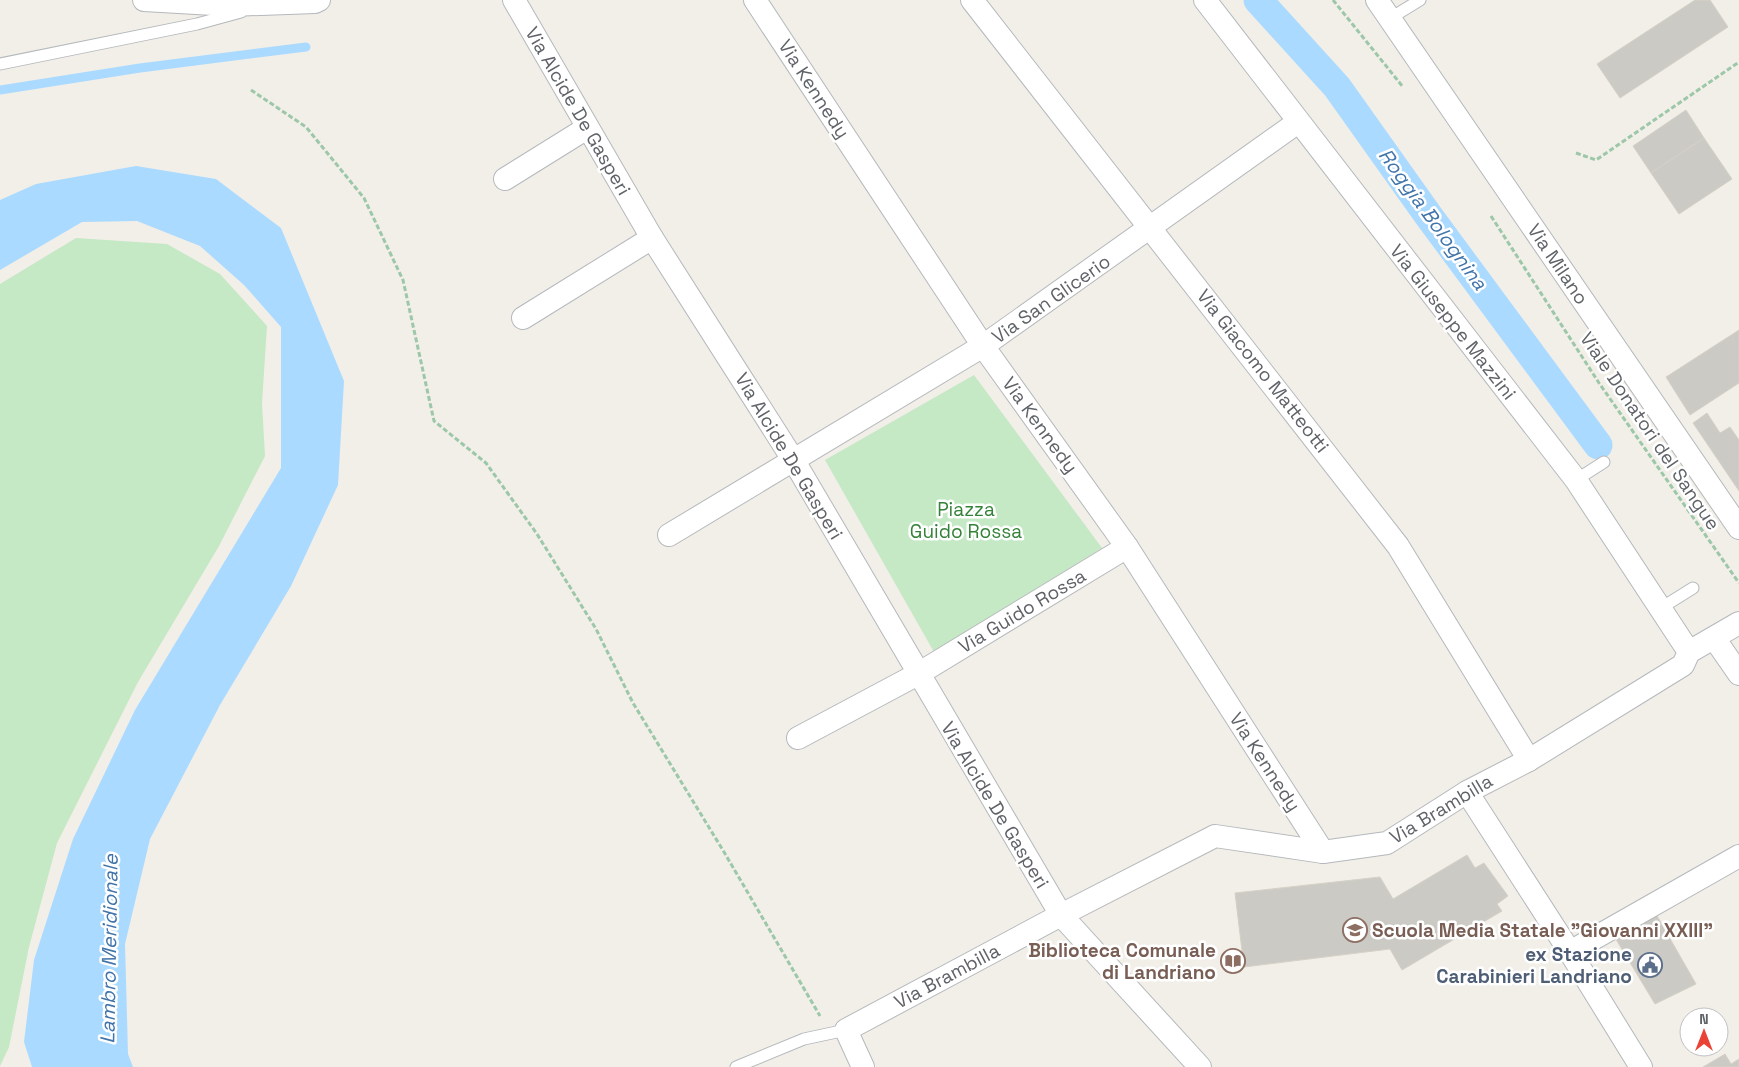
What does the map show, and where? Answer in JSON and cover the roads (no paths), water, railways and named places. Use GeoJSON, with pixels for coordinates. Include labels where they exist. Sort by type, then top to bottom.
{"type":"FeatureCollection","features":[{"type":"Feature","properties":{"kind":"street"},"geometry":{"type":"LineString","coordinates":[[144,0],[231,5],[315,2],[318,0]]}},
{"type":"Feature","properties":{"kind":"street","name":"Via Alcide De Gasperi"},"geometry":{"type":"LineString","coordinates":[[514,0],[652,238],[794,461],[1060,914],[1200,1067]]}},
{"type":"Feature","properties":{"kind":"street","name":"Via Kennedy"},"geometry":{"type":"LineString","coordinates":[[754,0],[984,346],[1127,547],[1323,852]]}},
{"type":"Feature","properties":{"kind":"street","name":"Via Giacomo Matteotti"},"geometry":{"type":"LineString","coordinates":[[972,0],[1152,228],[1398,546],[1529,760]]}},
{"type":"Feature","properties":{"kind":"street","name":"Via Giuseppe Mazzini"},"geometry":{"type":"LineString","coordinates":[[1206,0],[1298,122],[1576,480],[1662,608],[1689,652]]}},
{"type":"Feature","properties":{"kind":"street","name":"Via Milano"},"geometry":{"type":"LineString","coordinates":[[1376,0],[1739,528]]}},
{"type":"Feature","properties":{"kind":"street","name":"Via San Glicerio"},"geometry":{"type":"LineString","coordinates":[[669,535],[984,346],[1152,228],[1298,122]]}},
{"type":"Feature","properties":{"kind":"street"},"geometry":{"type":"LineString","coordinates":[[505,179],[588,128]]}},
{"type":"Feature","properties":{"kind":"street"},"geometry":{"type":"LineString","coordinates":[[523,318],[652,238]]}},
{"type":"Feature","properties":{"kind":"street","name":"Via Guido Rossa"},"geometry":{"type":"LineString","coordinates":[[798,738],[918,674],[1127,547]]}},
{"type":"Feature","properties":{"kind":"street","name":"Via Brambilla"},"geometry":{"type":"LineString","coordinates":[[838,1032],[1060,914],[1215,836],[1323,852],[1387,843],[1467,792],[1529,760],[1683,665],[1689,652],[1739,623]]}},
{"type":"Feature","properties":{"kind":"street"},"geometry":{"type":"LineString","coordinates":[[1714,638],[1739,674]]}},
{"type":"Feature","properties":{"kind":"street"},"geometry":{"type":"LineString","coordinates":[[1467,792],[1641,1067]]}},
{"type":"Feature","properties":{"kind":"street"},"geometry":{"type":"LineString","coordinates":[[1570,952],[1739,856]]}},
{"type":"Feature","properties":{"kind":"street"},"geometry":{"type":"LineString","coordinates":[[838,1032],[863,1067]]}},
{"type":"Feature","properties":{"kind":"lane"},"geometry":{"type":"LineString","coordinates":[[1389,19],[1420,0]]}},
{"type":"Feature","properties":{"kind":"lane"},"geometry":{"type":"LineString","coordinates":[[0,64],[197,24],[269,3]]}},
{"type":"Feature","properties":{"kind":"lane"},"geometry":{"type":"LineString","coordinates":[[1576,480],[1604,462]]}},
{"type":"Feature","properties":{"kind":"lane"},"geometry":{"type":"LineString","coordinates":[[1662,608],[1693,588]]}},
{"type":"Feature","properties":{"kind":"lane"},"geometry":{"type":"LineString","coordinates":[[736,1067],[804,1039],[838,1032]]}},
{"type":"Feature","properties":{"kind":"water","name":"Lambro Meridionale"},"geometry":{"type":"Polygon","coordinates":[[[136,166],[216,179],[281,228],[344,381],[338,485],[291,586],[220,705],[150,839],[125,944],[128,1054],[133,1067],[32,1067],[24,1042],[34,960],[73,839],[135,710],[281,468],[281,327],[244,285],[200,246],[137,221],[82,222],[0,270],[0,200],[36,184],[136,166]]]}},
{"type":"Feature","properties":{"kind":"waterway","name":"Roggia Bolognina"},"geometry":{"type":"LineString","coordinates":[[1258,0],[1337,87],[1428,215],[1598,445]]}},
{"type":"Feature","properties":{"kind":"waterway"},"geometry":{"type":"LineString","coordinates":[[0,90],[140,68],[306,47]]}},
{"type":"Feature","properties":{"kind":"place","name":"Scuola Media Statale \"Giovanni XXIII\""},"geometry":{"type":"Point","coordinates":[1355,930]}},
{"type":"Feature","properties":{"kind":"place","name":"Biblioteca Comunale di Landriano"},"geometry":{"type":"Point","coordinates":[1233,961]}},
{"type":"Feature","properties":{"kind":"place","name":"ex Stazione Carabinieri Landriano"},"geometry":{"type":"Point","coordinates":[1650,965]}},
{"type":"Feature","properties":{"kind":"park label","name":"Piazza Guido Rossa"},"geometry":{"type":"Point","coordinates":[966,520]}}]}
